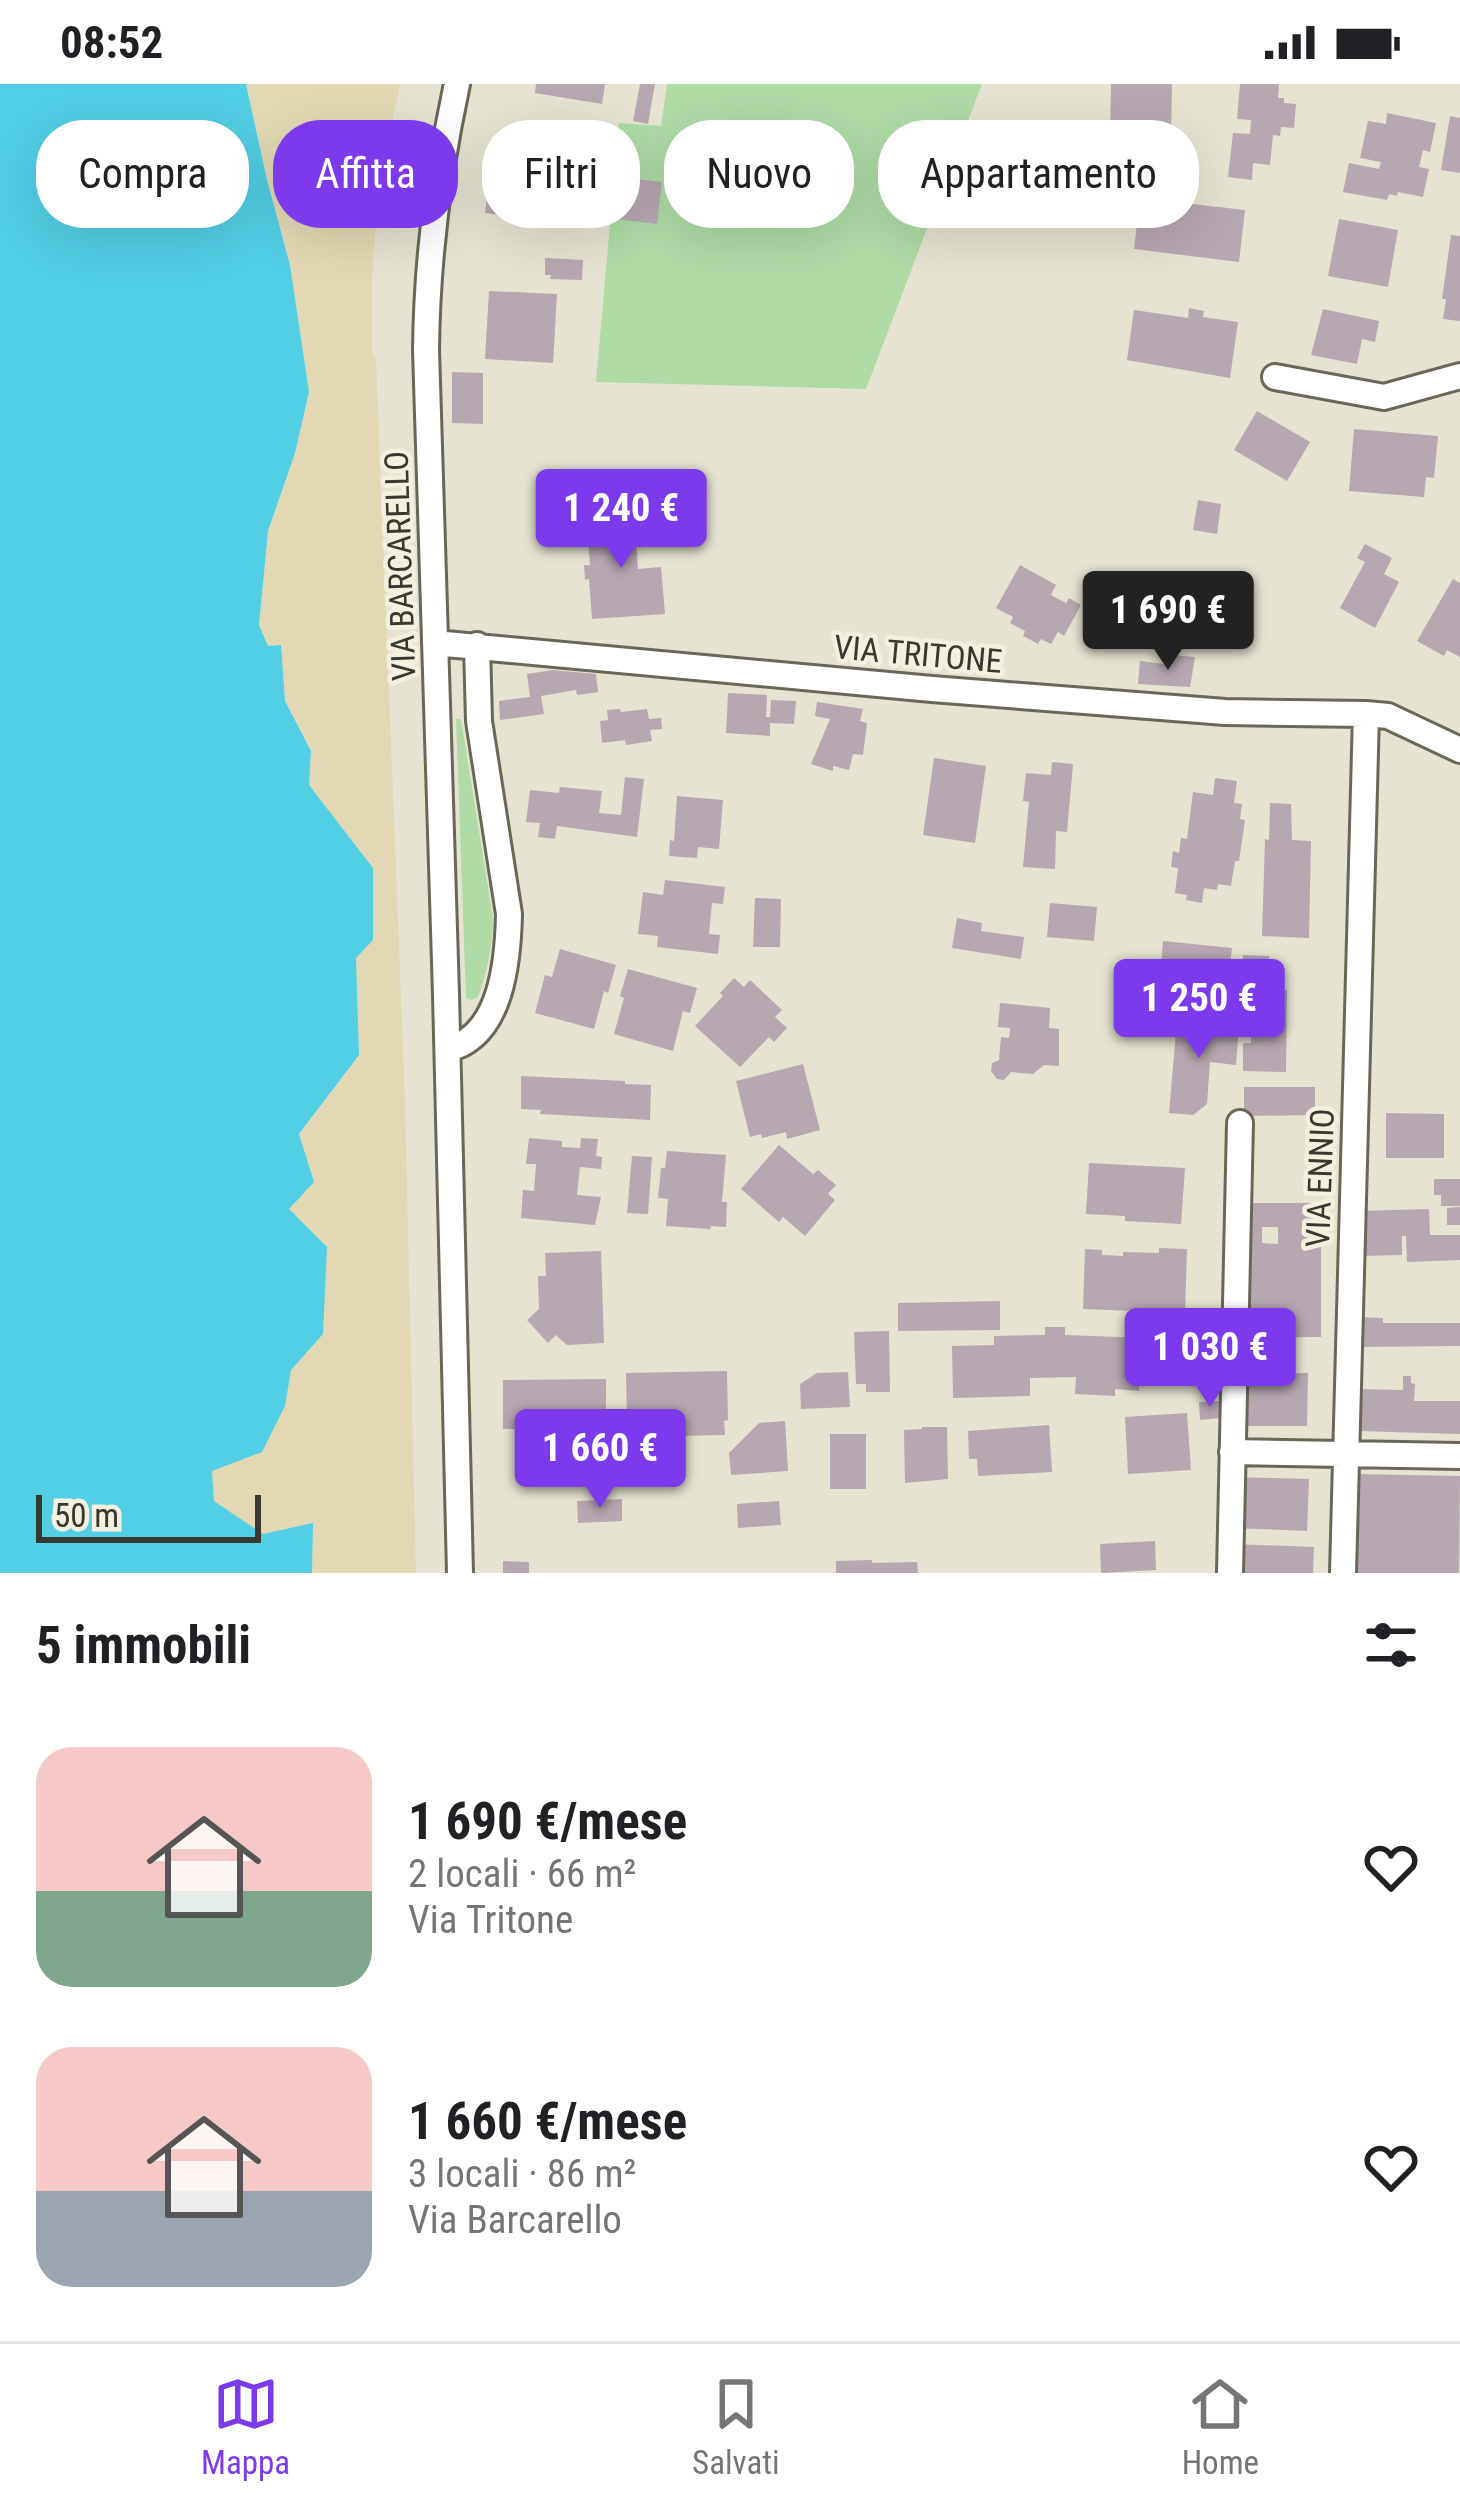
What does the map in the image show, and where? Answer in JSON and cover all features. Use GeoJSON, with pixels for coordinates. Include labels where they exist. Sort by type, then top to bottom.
{"type":"FeatureCollection","features":[{"type":"Feature","properties":{"kind":"street","name":"VIA BARCARELLO"},"geometry":{"type":"LineString","coordinates":[[458,84],[437,190],[427,296],[460,1573]]}},
{"type":"Feature","properties":{"kind":"street"},"geometry":{"type":"LineString","coordinates":[[1275,377],[1384,398],[1460,376]]}},
{"type":"Feature","properties":{"kind":"street","name":"VIA TRITONE"},"geometry":{"type":"LineString","coordinates":[[435,643],[1117,704],[1388,716],[1460,750]]}},
{"type":"Feature","properties":{"kind":"street"},"geometry":{"type":"LineString","coordinates":[[448,1048],[476,1036],[490,1017],[508,940],[509,914],[478,713],[477,645]]}},
{"type":"Feature","properties":{"kind":"street","name":"VIA ENNIO"},"geometry":{"type":"LineString","coordinates":[[1342,1573],[1366,714]]}},
{"type":"Feature","properties":{"kind":"street"},"geometry":{"type":"LineString","coordinates":[[1231,1573],[1240,1123]]}},
{"type":"Feature","properties":{"kind":"street"},"geometry":{"type":"LineString","coordinates":[[1232,1452],[1460,1456]]}},
{"type":"Feature","properties":{"kind":"green space"},"geometry":{"type":"Polygon","coordinates":[[[667,84],[982,84],[968,120],[878,120],[878,228],[927,228],[866,389],[596,382],[610,228],[640,228],[640,124],[661,126],[667,84]]]}},
{"type":"Feature","properties":{"kind":"green space"},"geometry":{"type":"Polygon","coordinates":[[[456,719],[461,719],[493,918],[484,978],[478,997],[471,1000],[466,998],[456,719]]]}},
{"type":"Feature","properties":{"kind":"sand"},"geometry":{"type":"Polygon","coordinates":[[[246,84],[400,84],[393,120],[273,120],[273,202],[246,84]]]}},
{"type":"Feature","properties":{"kind":"sand"},"geometry":{"type":"Polygon","coordinates":[[[280,228],[375,228],[372,354],[376,358],[405,1100],[416,1573],[312,1573],[313,1523],[263,1535],[214,1501],[212,1470],[262,1451],[285,1406],[291,1370],[323,1334],[289,1209],[314,1182],[299,1135],[359,1055],[356,958],[373,868],[309,785],[311,751],[285,701],[281,646],[268,646],[259,625],[268,531],[295,453],[309,392],[280,228]]]}},
{"type":"Feature","properties":{"kind":"water"},"geometry":{"type":"Polygon","coordinates":[[[0,84],[246,84],[273,202],[273,228],[280,228],[290,265],[309,392],[295,453],[268,531],[259,625],[268,646],[281,645],[285,701],[311,751],[309,785],[373,868],[373,940],[356,958],[359,1055],[299,1134],[314,1182],[289,1209],[327,1247],[323,1334],[291,1370],[285,1406],[262,1452],[212,1471],[214,1501],[263,1534],[313,1523],[312,1573],[0,1573],[0,84]]]}},
{"type":"Feature","properties":{"kind":"building"},"geometry":{"type":"Polygon","coordinates":[[[536,84],[605,84],[602,104],[535,93],[536,84]]]}},
{"type":"Feature","properties":{"kind":"building"},"geometry":{"type":"Polygon","coordinates":[[[640,84],[655,84],[648,124],[633,120],[640,84]]]}},
{"type":"Feature","properties":{"kind":"building"},"geometry":{"type":"Polygon","coordinates":[[[1111,84],[1172,84],[1171,120],[1110,120],[1111,84]]]}},
{"type":"Feature","properties":{"kind":"building"},"geometry":{"type":"Polygon","coordinates":[[[1240,84],[1279,84],[1278,98],[1296,104],[1294,128],[1281,127],[1280,136],[1273,135],[1270,165],[1253,163],[1252,180],[1228,177],[1233,133],[1250,134],[1251,120],[1237,119],[1240,84]]]}},
{"type":"Feature","properties":{"kind":"building"},"geometry":{"type":"Polygon","coordinates":[[[1387,113],[1436,123],[1430,152],[1423,150],[1419,167],[1429,169],[1423,197],[1398,192],[1397,196],[1389,194],[1387,200],[1343,192],[1349,163],[1379,169],[1381,162],[1360,158],[1368,121],[1386,124],[1387,113]]]}},
{"type":"Feature","properties":{"kind":"building"},"geometry":{"type":"Polygon","coordinates":[[[1450,116],[1460,118],[1460,173],[1441,170],[1450,116]]]}},
{"type":"Feature","properties":{"kind":"building"},"geometry":{"type":"Polygon","coordinates":[[[640,179],[662,182],[657,224],[640,222],[640,179]]]}},
{"type":"Feature","properties":{"kind":"building"},"geometry":{"type":"Polygon","coordinates":[[[1199,205],[1245,210],[1239,262],[1134,249],[1136,228],[1199,228],[1199,205]]]}},
{"type":"Feature","properties":{"kind":"building"},"geometry":{"type":"Polygon","coordinates":[[[1339,219],[1398,230],[1388,287],[1328,276],[1339,219]]]}},
{"type":"Feature","properties":{"kind":"building"},"geometry":{"type":"Polygon","coordinates":[[[1451,235],[1460,236],[1460,321],[1443,319],[1451,235]]]}},
{"type":"Feature","properties":{"kind":"building"},"geometry":{"type":"Polygon","coordinates":[[[545,258],[583,260],[582,280],[550,279],[551,275],[545,275],[545,258]]]}},
{"type":"Feature","properties":{"kind":"building"},"geometry":{"type":"Polygon","coordinates":[[[489,291],[557,294],[553,363],[485,359],[489,291]]]}},
{"type":"Feature","properties":{"kind":"building"},"geometry":{"type":"Polygon","coordinates":[[[1189,308],[1204,311],[1203,317],[1238,322],[1230,378],[1127,360],[1134,310],[1188,318],[1189,308]]]}},
{"type":"Feature","properties":{"kind":"building"},"geometry":{"type":"Polygon","coordinates":[[[1323,309],[1379,321],[1375,342],[1362,339],[1357,364],[1311,355],[1323,309]]]}},
{"type":"Feature","properties":{"kind":"building"},"geometry":{"type":"Polygon","coordinates":[[[452,372],[483,373],[483,424],[452,423],[452,372]]]}},
{"type":"Feature","properties":{"kind":"building"},"geometry":{"type":"Polygon","coordinates":[[[1257,411],[1310,442],[1287,481],[1234,450],[1257,411]]]}},
{"type":"Feature","properties":{"kind":"building"},"geometry":{"type":"Polygon","coordinates":[[[1354,429],[1438,436],[1434,478],[1426,477],[1424,497],[1349,491],[1354,429]]]}},
{"type":"Feature","properties":{"kind":"building"},"geometry":{"type":"Polygon","coordinates":[[[1198,500],[1221,504],[1217,534],[1193,530],[1198,500]]]}},
{"type":"Feature","properties":{"kind":"building"},"geometry":{"type":"Polygon","coordinates":[[[610,513],[611,526],[649,523],[650,540],[636,541],[638,569],[661,567],[665,614],[592,619],[584,565],[590,565],[586,515],[610,513]]]}},
{"type":"Feature","properties":{"kind":"building"},"geometry":{"type":"Polygon","coordinates":[[[1365,544],[1392,558],[1384,574],[1399,582],[1375,628],[1340,608],[1365,562],[1357,558],[1365,544]]]}},
{"type":"Feature","properties":{"kind":"building"},"geometry":{"type":"Polygon","coordinates":[[[1020,565],[1056,585],[1051,595],[1081,605],[1064,636],[1058,632],[1051,644],[1023,636],[1025,631],[1010,623],[1013,617],[996,608],[1020,565]]]}},
{"type":"Feature","properties":{"kind":"building"},"geometry":{"type":"Polygon","coordinates":[[[1453,579],[1460,583],[1460,657],[1447,650],[1444,656],[1417,641],[1453,579]]]}},
{"type":"Feature","properties":{"kind":"building"},"geometry":{"type":"Polygon","coordinates":[[[1173,655],[1195,657],[1190,687],[1138,684],[1140,661],[1172,665],[1173,655]]]}},
{"type":"Feature","properties":{"kind":"building"},"geometry":{"type":"Polygon","coordinates":[[[553,670],[596,674],[598,692],[541,696],[544,714],[500,720],[499,701],[530,697],[527,674],[553,670]]]}},
{"type":"Feature","properties":{"kind":"building"},"geometry":{"type":"Polygon","coordinates":[[[728,693],[767,695],[766,717],[770,717],[771,700],[796,701],[794,724],[770,723],[770,736],[726,733],[728,693]]]}},
{"type":"Feature","properties":{"kind":"building"},"geometry":{"type":"Polygon","coordinates":[[[817,702],[863,709],[860,721],[867,723],[863,755],[853,754],[849,770],[811,764],[830,719],[815,716],[817,702]]]}},
{"type":"Feature","properties":{"kind":"building"},"geometry":{"type":"Polygon","coordinates":[[[647,709],[649,719],[661,718],[662,729],[650,730],[652,741],[602,743],[600,721],[608,720],[607,710],[647,709]]]}},
{"type":"Feature","properties":{"kind":"building"},"geometry":{"type":"Polygon","coordinates":[[[934,758],[986,766],[975,843],[923,835],[934,758]]]}},
{"type":"Feature","properties":{"kind":"building"},"geometry":{"type":"Polygon","coordinates":[[[1052,762],[1073,764],[1067,832],[1056,831],[1055,869],[1023,867],[1029,802],[1023,801],[1026,773],[1051,775],[1052,762]]]}},
{"type":"Feature","properties":{"kind":"building"},"geometry":{"type":"Polygon","coordinates":[[[625,777],[644,779],[637,837],[557,826],[555,839],[538,837],[540,823],[526,822],[530,790],[559,793],[560,787],[602,791],[599,813],[621,815],[625,777]]]}},
{"type":"Feature","properties":{"kind":"building"},"geometry":{"type":"Polygon","coordinates":[[[1215,778],[1237,781],[1234,803],[1242,804],[1240,819],[1245,820],[1231,886],[1204,888],[1202,903],[1175,893],[1178,868],[1171,867],[1173,851],[1179,853],[1181,838],[1187,839],[1193,792],[1213,795],[1215,778]]]}},
{"type":"Feature","properties":{"kind":"building"},"geometry":{"type":"Polygon","coordinates":[[[677,796],[723,800],[719,849],[698,847],[697,858],[669,856],[677,796]]]}},
{"type":"Feature","properties":{"kind":"building"},"geometry":{"type":"Polygon","coordinates":[[[1270,803],[1291,804],[1292,840],[1311,841],[1309,938],[1262,936],[1270,803]]]}},
{"type":"Feature","properties":{"kind":"building"},"geometry":{"type":"Polygon","coordinates":[[[665,880],[725,887],[723,904],[712,903],[709,934],[720,935],[718,954],[657,947],[658,936],[638,934],[643,892],[663,895],[665,880]]]}},
{"type":"Feature","properties":{"kind":"building"},"geometry":{"type":"Polygon","coordinates":[[[755,898],[781,899],[780,947],[753,947],[755,898]]]}},
{"type":"Feature","properties":{"kind":"building"},"geometry":{"type":"Polygon","coordinates":[[[1050,903],[1097,907],[1094,941],[1047,937],[1050,903]]]}},
{"type":"Feature","properties":{"kind":"building"},"geometry":{"type":"Polygon","coordinates":[[[957,918],[982,923],[981,931],[1024,937],[1021,959],[952,948],[957,918]]]}},
{"type":"Feature","properties":{"kind":"building"},"geometry":{"type":"Polygon","coordinates":[[[1163,941],[1232,948],[1229,973],[1161,966],[1163,941]]]}},
{"type":"Feature","properties":{"kind":"building"},"geometry":{"type":"Polygon","coordinates":[[[560,949],[616,965],[594,1029],[535,1013],[545,975],[552,977],[560,949]]]}},
{"type":"Feature","properties":{"kind":"building"},"geometry":{"type":"Polygon","coordinates":[[[1243,955],[1269,956],[1268,971],[1242,970],[1243,955]]]}},
{"type":"Feature","properties":{"kind":"building"},"geometry":{"type":"Polygon","coordinates":[[[628,969],[697,988],[690,1013],[683,1011],[673,1051],[614,1034],[628,969]]]}},
{"type":"Feature","properties":{"kind":"building"},"geometry":{"type":"Polygon","coordinates":[[[1266,972],[1281,972],[1280,991],[1287,990],[1286,1072],[1243,1071],[1243,1043],[1251,1043],[1251,1023],[1245,1023],[1246,1000],[1253,1000],[1254,977],[1266,977],[1266,972]]]}},
{"type":"Feature","properties":{"kind":"building"},"geometry":{"type":"Polygon","coordinates":[[[734,978],[744,987],[750,980],[782,1010],[775,1017],[787,1028],[774,1042],[769,1037],[740,1067],[695,1026],[734,978]]]}},
{"type":"Feature","properties":{"kind":"building"},"geometry":{"type":"Polygon","coordinates":[[[1000,1003],[1050,1008],[1049,1028],[1059,1029],[1059,1066],[1044,1065],[1033,1074],[1011,1072],[1004,1080],[997,1079],[992,1063],[999,1060],[1001,1037],[1009,1038],[1010,1028],[998,1027],[1000,1003]]]}},
{"type":"Feature","properties":{"kind":"building"},"geometry":{"type":"Polygon","coordinates":[[[1177,1020],[1239,1024],[1236,1065],[1210,1062],[1207,1104],[1193,1115],[1169,1113],[1177,1020]]]}},
{"type":"Feature","properties":{"kind":"building"},"geometry":{"type":"Polygon","coordinates":[[[803,1064],[820,1130],[787,1139],[786,1132],[750,1137],[736,1081],[803,1064]]]}},
{"type":"Feature","properties":{"kind":"building"},"geometry":{"type":"Polygon","coordinates":[[[521,1076],[651,1085],[650,1120],[521,1109],[521,1076]]]}},
{"type":"Feature","properties":{"kind":"building"},"geometry":{"type":"Polygon","coordinates":[[[1244,1087],[1315,1087],[1315,1115],[1244,1116],[1244,1087]]]}},
{"type":"Feature","properties":{"kind":"building"},"geometry":{"type":"Polygon","coordinates":[[[1386,1113],[1444,1114],[1444,1158],[1386,1158],[1386,1113]]]}},
{"type":"Feature","properties":{"kind":"building"},"geometry":{"type":"Polygon","coordinates":[[[529,1138],[580,1148],[581,1138],[598,1139],[596,1156],[602,1157],[601,1169],[580,1167],[577,1195],[601,1197],[595,1225],[521,1218],[523,1190],[534,1191],[536,1164],[526,1164],[529,1138]]]}},
{"type":"Feature","properties":{"kind":"building"},"geometry":{"type":"Polygon","coordinates":[[[779,1145],[813,1174],[818,1170],[836,1185],[828,1194],[835,1200],[805,1236],[783,1217],[779,1222],[741,1189],[779,1145]]]}},
{"type":"Feature","properties":{"kind":"building"},"geometry":{"type":"Polygon","coordinates":[[[667,1151],[726,1155],[722,1202],[727,1202],[726,1227],[666,1226],[668,1199],[658,1198],[667,1151]]]}},
{"type":"Feature","properties":{"kind":"building"},"geometry":{"type":"Polygon","coordinates":[[[632,1156],[652,1157],[648,1214],[627,1213],[632,1156]]]}},
{"type":"Feature","properties":{"kind":"building"},"geometry":{"type":"Polygon","coordinates":[[[1089,1163],[1185,1168],[1181,1224],[1086,1214],[1089,1163]]]}},
{"type":"Feature","properties":{"kind":"building"},"geometry":{"type":"Polygon","coordinates":[[[1434,1179],[1460,1179],[1460,1206],[1441,1206],[1441,1195],[1434,1195],[1434,1179]]]}},
{"type":"Feature","properties":{"kind":"building"},"geometry":{"type":"Polygon","coordinates":[[[1236,1203],[1321,1203],[1321,1337],[1259,1337],[1259,1368],[1237,1368],[1236,1203]],[[1262,1227],[1262,1243],[1278,1244],[1278,1227],[1262,1227]]]}},
{"type":"Feature","properties":{"kind":"building"},"geometry":{"type":"Polygon","coordinates":[[[1460,1207],[1460,1225],[1447,1225],[1447,1208],[1460,1207]]]}},
{"type":"Feature","properties":{"kind":"building"},"geometry":{"type":"Polygon","coordinates":[[[1429,1209],[1430,1235],[1460,1235],[1460,1260],[1407,1262],[1406,1236],[1402,1236],[1402,1255],[1360,1256],[1360,1211],[1429,1209]]]}},
{"type":"Feature","properties":{"kind":"building"},"geometry":{"type":"Polygon","coordinates":[[[1159,1248],[1187,1249],[1185,1313],[1083,1309],[1085,1249],[1123,1256],[1123,1252],[1159,1253],[1159,1248]]]}},
{"type":"Feature","properties":{"kind":"building"},"geometry":{"type":"Polygon","coordinates":[[[601,1251],[604,1343],[567,1345],[556,1335],[548,1343],[527,1320],[539,1309],[538,1276],[546,1276],[545,1253],[601,1251]]]}},
{"type":"Feature","properties":{"kind":"building"},"geometry":{"type":"Polygon","coordinates":[[[1000,1301],[1000,1330],[898,1331],[898,1303],[1000,1301]]]}},
{"type":"Feature","properties":{"kind":"building"},"geometry":{"type":"Polygon","coordinates":[[[1355,1317],[1383,1318],[1383,1323],[1460,1323],[1460,1346],[1356,1347],[1355,1317]]]}},
{"type":"Feature","properties":{"kind":"building"},"geometry":{"type":"Polygon","coordinates":[[[1143,1320],[1187,1321],[1184,1353],[1202,1355],[1200,1381],[1153,1384],[1158,1337],[1143,1336],[1143,1320]]]}},
{"type":"Feature","properties":{"kind":"building"},"geometry":{"type":"Polygon","coordinates":[[[1045,1327],[1065,1327],[1065,1335],[1146,1338],[1139,1391],[1115,1389],[1115,1396],[1075,1394],[1076,1377],[1030,1378],[1030,1396],[953,1398],[952,1346],[994,1345],[994,1336],[1045,1335],[1045,1327]]]}},
{"type":"Feature","properties":{"kind":"building"},"geometry":{"type":"Polygon","coordinates":[[[889,1331],[890,1392],[866,1392],[866,1384],[856,1384],[854,1332],[889,1331]]]}},
{"type":"Feature","properties":{"kind":"building"},"geometry":{"type":"Polygon","coordinates":[[[727,1371],[725,1435],[630,1437],[626,1373],[727,1371]]]}},
{"type":"Feature","properties":{"kind":"building"},"geometry":{"type":"Polygon","coordinates":[[[848,1372],[850,1407],[801,1409],[800,1384],[817,1373],[848,1372]]]}},
{"type":"Feature","properties":{"kind":"building"},"geometry":{"type":"Polygon","coordinates":[[[1242,1373],[1308,1373],[1307,1426],[1238,1426],[1242,1373]]]}},
{"type":"Feature","properties":{"kind":"building"},"geometry":{"type":"Polygon","coordinates":[[[1403,1376],[1411,1376],[1415,1384],[1414,1401],[1460,1401],[1460,1434],[1358,1431],[1359,1389],[1403,1390],[1403,1376]]]}},
{"type":"Feature","properties":{"kind":"building"},"geometry":{"type":"Polygon","coordinates":[[[606,1379],[606,1429],[503,1429],[503,1380],[606,1379]]]}},
{"type":"Feature","properties":{"kind":"building"},"geometry":{"type":"Polygon","coordinates":[[[1220,1401],[1221,1418],[1200,1420],[1199,1402],[1220,1401]]]}},
{"type":"Feature","properties":{"kind":"building"},"geometry":{"type":"Polygon","coordinates":[[[1187,1413],[1191,1470],[1128,1474],[1125,1417],[1187,1413]]]}},
{"type":"Feature","properties":{"kind":"building"},"geometry":{"type":"Polygon","coordinates":[[[785,1421],[788,1471],[731,1475],[729,1453],[759,1423],[785,1421]]]}},
{"type":"Feature","properties":{"kind":"building"},"geometry":{"type":"Polygon","coordinates":[[[1049,1425],[1052,1472],[978,1476],[977,1459],[969,1459],[968,1431],[1049,1425]]]}},
{"type":"Feature","properties":{"kind":"building"},"geometry":{"type":"Polygon","coordinates":[[[947,1427],[948,1479],[905,1483],[904,1430],[947,1427]]]}},
{"type":"Feature","properties":{"kind":"building"},"geometry":{"type":"Polygon","coordinates":[[[830,1434],[866,1434],[866,1489],[830,1489],[830,1434]]]}},
{"type":"Feature","properties":{"kind":"building"},"geometry":{"type":"Polygon","coordinates":[[[1353,1474],[1460,1476],[1459,1573],[1351,1573],[1353,1474]]]}},
{"type":"Feature","properties":{"kind":"building"},"geometry":{"type":"Polygon","coordinates":[[[1234,1477],[1309,1479],[1307,1531],[1232,1528],[1234,1477]]]}},
{"type":"Feature","properties":{"kind":"building"},"geometry":{"type":"Polygon","coordinates":[[[622,1499],[622,1521],[578,1523],[577,1501],[622,1499]]]}},
{"type":"Feature","properties":{"kind":"building"},"geometry":{"type":"Polygon","coordinates":[[[779,1501],[781,1525],[738,1528],[737,1504],[779,1501]]]}},
{"type":"Feature","properties":{"kind":"building"},"geometry":{"type":"Polygon","coordinates":[[[1155,1541],[1156,1570],[1101,1573],[1100,1544],[1155,1541]]]}},
{"type":"Feature","properties":{"kind":"building"},"geometry":{"type":"Polygon","coordinates":[[[1233,1544],[1314,1547],[1313,1573],[1232,1573],[1233,1544]]]}},
{"type":"Feature","properties":{"kind":"building"},"geometry":{"type":"Polygon","coordinates":[[[503,1561],[529,1562],[529,1573],[503,1573],[503,1561]]]}},
{"type":"Feature","properties":{"kind":"building"},"geometry":{"type":"Polygon","coordinates":[[[836,1561],[917,1562],[918,1573],[836,1573],[836,1561]]]}}]}
